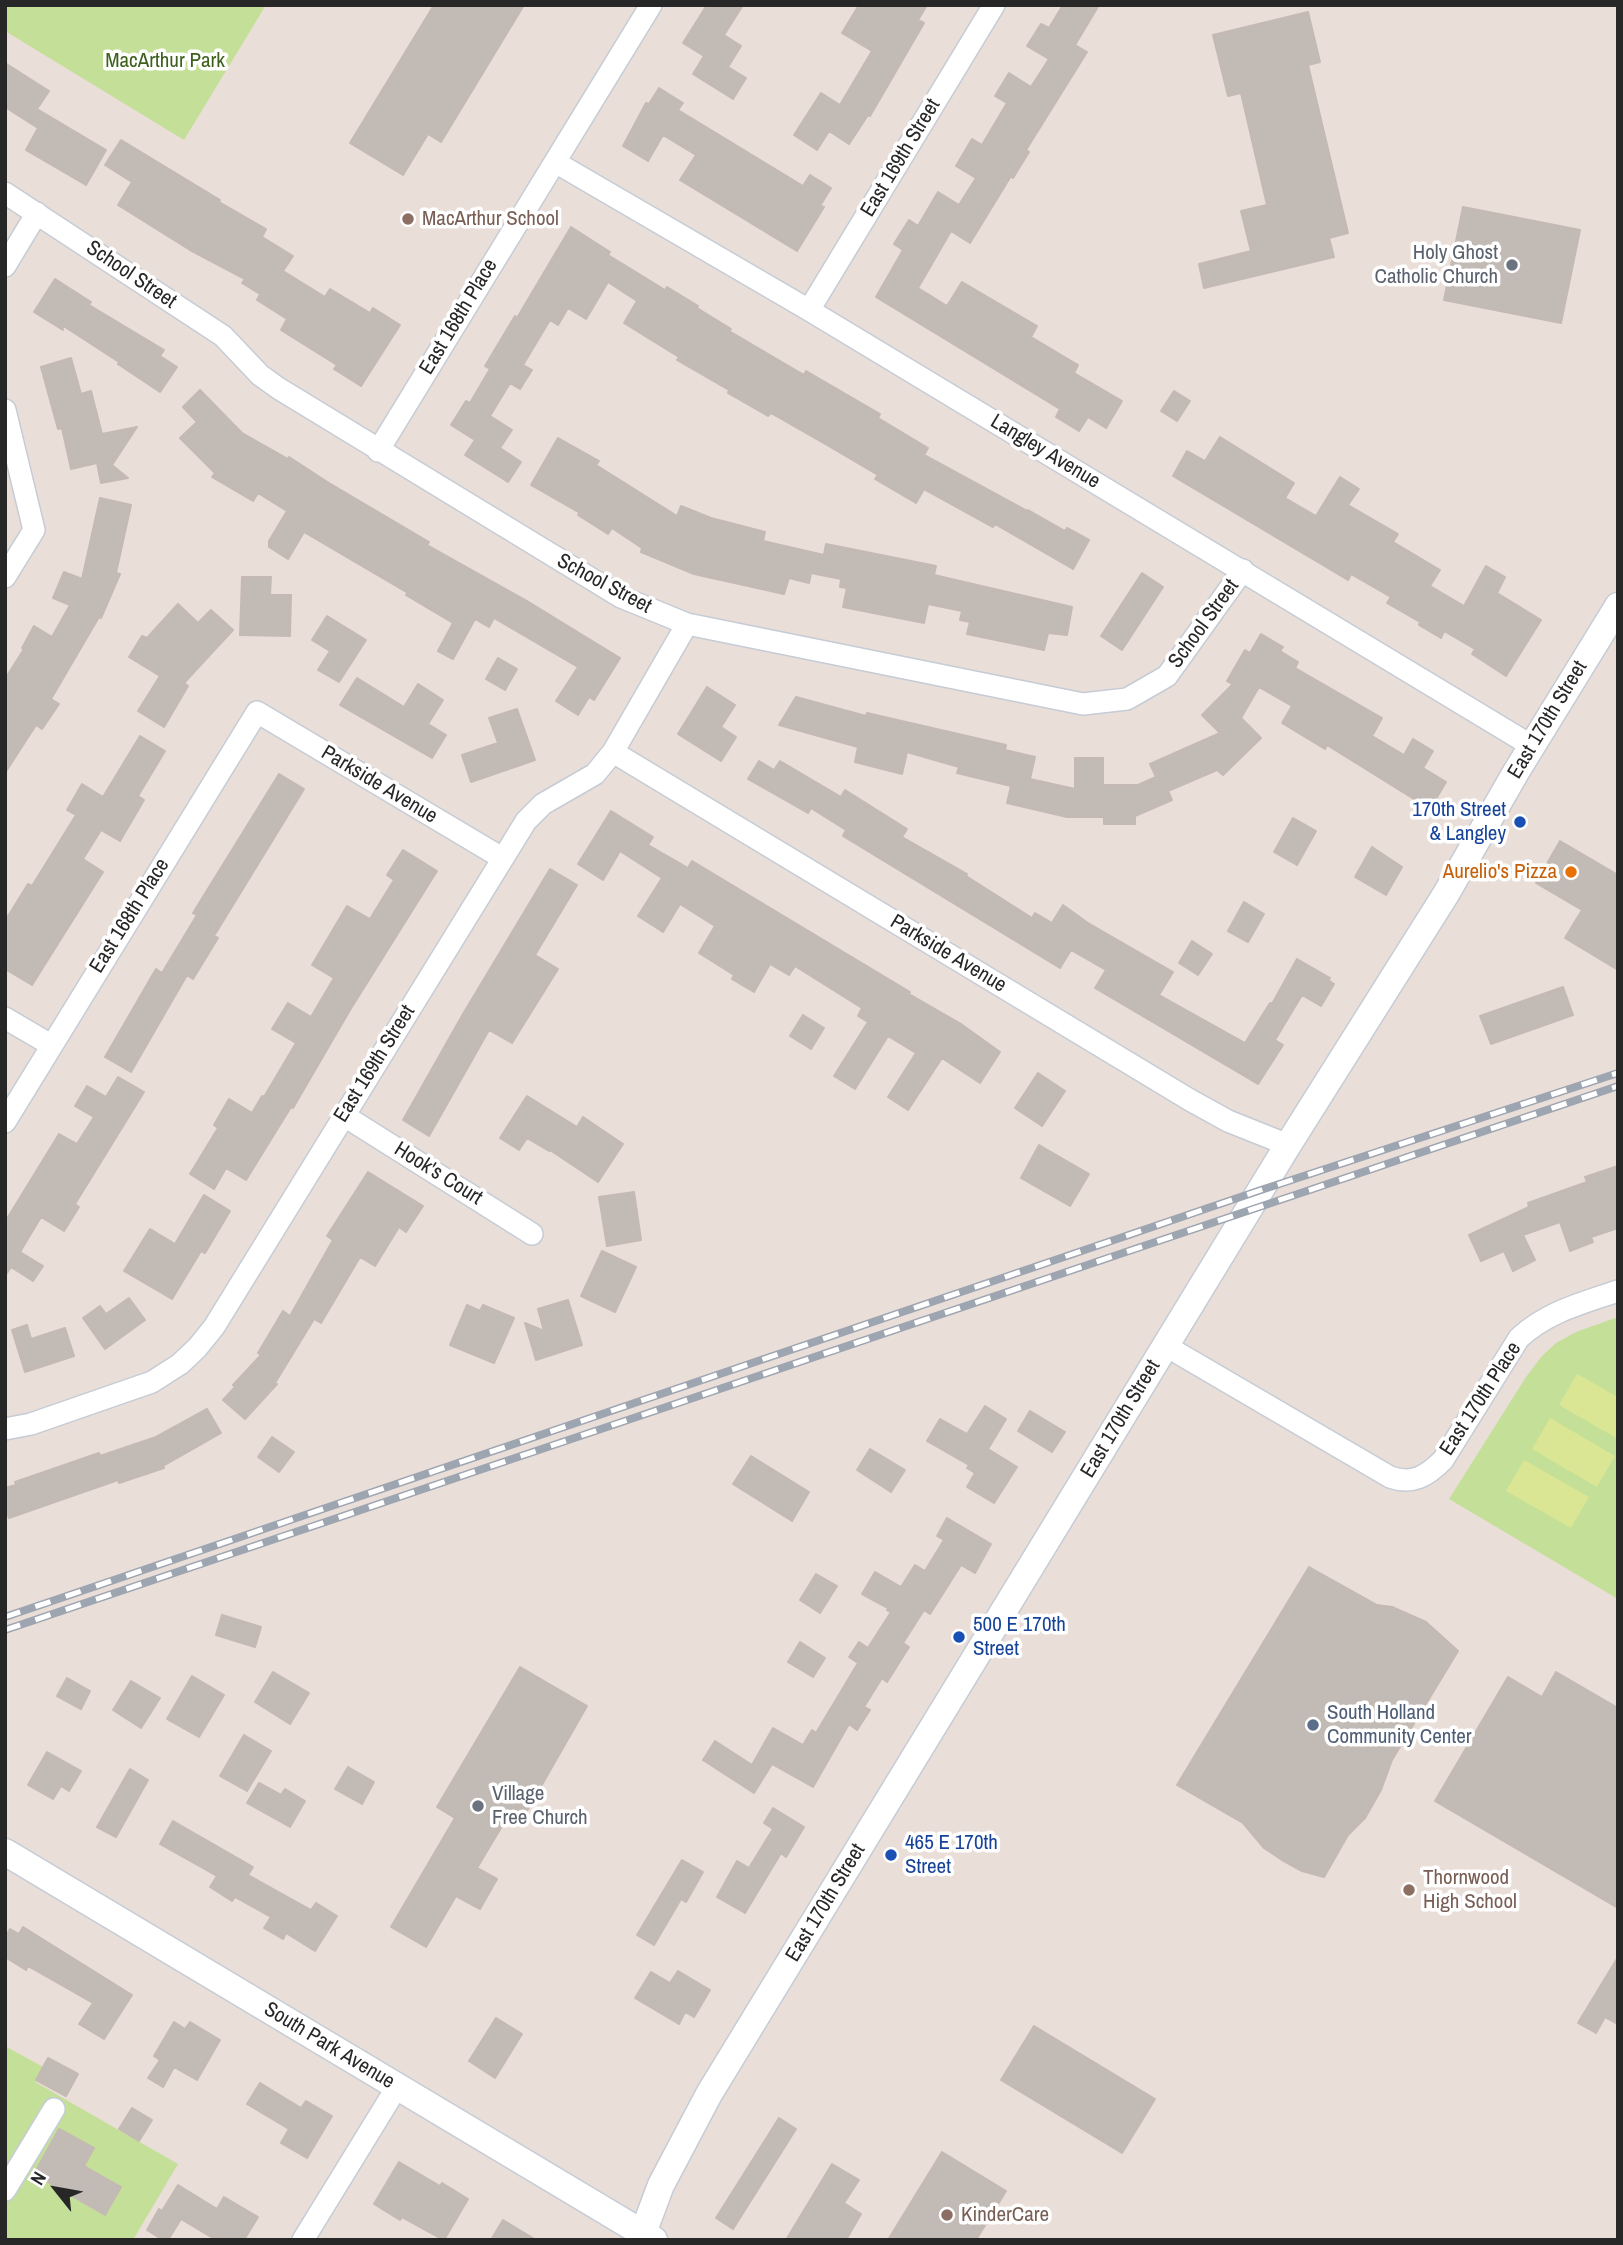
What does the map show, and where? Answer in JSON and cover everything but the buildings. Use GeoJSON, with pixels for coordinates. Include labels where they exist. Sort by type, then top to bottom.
{"type":"FeatureCollection","features":[{"type":"Feature","properties":{"kind":"street","name":"East 168th Place"},"geometry":{"type":"LineString","coordinates":[[377,451],[651,5]]}},
{"type":"Feature","properties":{"kind":"street","name":"East 169th Street"},"geometry":{"type":"LineString","coordinates":[[808,310],[994,5]]}},
{"type":"Feature","properties":{"kind":"street","name":"Langley Avenue"},"geometry":{"type":"LineString","coordinates":[[555,162],[1243,570],[1532,746]]}},
{"type":"Feature","properties":{"kind":"street","name":"School Street"},"geometry":{"type":"LineString","coordinates":[[5,193],[223,336],[260,375],[377,451],[621,597],[687,624],[1083,704],[1127,699],[1167,676],[1243,570]]}},
{"type":"Feature","properties":{"kind":"street"},"geometry":{"type":"LineString","coordinates":[[5,266],[37,213]]}},
{"type":"Feature","properties":{"kind":"street"},"geometry":{"type":"LineString","coordinates":[[5,410],[34,530],[5,577]]}},
{"type":"Feature","properties":{"kind":"street","name":"East 170th Street"},"geometry":{"type":"LineString","coordinates":[[645,2237],[661,2185],[709,2094],[1288,1145],[1446,894],[1618,606]]}},
{"type":"Feature","properties":{"kind":"street","name":"East 169th Street"},"geometry":{"type":"LineString","coordinates":[[5,1429],[31,1424],[152,1382],[180,1364],[197,1348],[214,1326],[526,821],[543,804],[595,774],[613,752],[687,624]]}},
{"type":"Feature","properties":{"kind":"street","name":"East 168th Place"},"geometry":{"type":"LineString","coordinates":[[5,1122],[257,712]]}},
{"type":"Feature","properties":{"kind":"street","name":"Parkside Avenue"},"geometry":{"type":"LineString","coordinates":[[257,712],[502,858]]}},
{"type":"Feature","properties":{"kind":"street","name":"Parkside Avenue"},"geometry":{"type":"LineString","coordinates":[[613,752],[1190,1100],[1227,1121],[1288,1145]]}},
{"type":"Feature","properties":{"kind":"street"},"geometry":{"type":"LineString","coordinates":[[5,1018],[51,1045]]}},
{"type":"Feature","properties":{"kind":"street","name":"Hook's Court"},"geometry":{"type":"LineString","coordinates":[[343,1115],[532,1234]]}},
{"type":"Feature","properties":{"kind":"street","name":"East 170th Place"},"geometry":{"type":"LineString","coordinates":[[1166,1346],[1390,1478],[1403,1482],[1417,1480],[1432,1472],[1443,1460],[1519,1338],[1533,1325],[1548,1315],[1618,1291]]}},
{"type":"Feature","properties":{"kind":"street","name":"South Park Avenue"},"geometry":{"type":"LineString","coordinates":[[5,1852],[645,2237]]}},
{"type":"Feature","properties":{"kind":"street"},"geometry":{"type":"LineString","coordinates":[[303,2240],[397,2087]]}},
{"type":"Feature","properties":{"kind":"street"},"geometry":{"type":"LineString","coordinates":[[5,2190],[54,2109]]}},
{"type":"Feature","properties":{"kind":"green space","name":"MacArthur Park"},"geometry":{"type":"Polygon","coordinates":[[[5,5],[266,5],[184,140],[5,31],[5,5]]]}},
{"type":"Feature","properties":{"kind":"green space"},"geometry":{"type":"Polygon","coordinates":[[[1618,1317],[1618,1599],[1449,1499],[1542,1356],[1556,1343],[1576,1332],[1618,1317]]]}},
{"type":"Feature","properties":{"kind":"green space"},"geometry":{"type":"Polygon","coordinates":[[[1577,1374],[1618,1397],[1618,1439],[1559,1405],[1577,1374]]]}},
{"type":"Feature","properties":{"kind":"green space"},"geometry":{"type":"Polygon","coordinates":[[[1550,1418],[1615,1456],[1597,1487],[1532,1449],[1550,1418]]]}},
{"type":"Feature","properties":{"kind":"green space"},"geometry":{"type":"Polygon","coordinates":[[[1524,1460],[1589,1497],[1571,1528],[1506,1491],[1524,1460]]]}},
{"type":"Feature","properties":{"kind":"green space"},"geometry":{"type":"Polygon","coordinates":[[[5,2046],[43,2067],[35,2082],[178,2164],[133,2240],[5,2240],[5,2046]]]}},
{"type":"Feature","properties":{"kind":"railway"},"geometry":{"type":"LineString","coordinates":[[5,1617],[1261,1190],[1618,1073]]}},
{"type":"Feature","properties":{"kind":"railway"},"geometry":{"type":"LineString","coordinates":[[5,1630],[1618,1086]]}},
{"type":"Feature","properties":{"kind":"place","name":"MacArthur School"},"geometry":{"type":"Point","coordinates":[408,219]}},
{"type":"Feature","properties":{"kind":"place","name":"Holy Ghost Catholic Church"},"geometry":{"type":"Point","coordinates":[1512,265]}},
{"type":"Feature","properties":{"kind":"place","name":"170th Street & Langley"},"geometry":{"type":"Point","coordinates":[1520,822]}},
{"type":"Feature","properties":{"kind":"place","name":"Aurelio's Pizza"},"geometry":{"type":"Point","coordinates":[1571,872]}},
{"type":"Feature","properties":{"kind":"place","name":"500 E 170th Street"},"geometry":{"type":"Point","coordinates":[959,1637]}},
{"type":"Feature","properties":{"kind":"place","name":"South Holland Community Center"},"geometry":{"type":"Point","coordinates":[1313,1725]}},
{"type":"Feature","properties":{"kind":"place","name":"Village Free Church"},"geometry":{"type":"Point","coordinates":[478,1806]}},
{"type":"Feature","properties":{"kind":"place","name":"465 E 170th Street"},"geometry":{"type":"Point","coordinates":[891,1855]}},
{"type":"Feature","properties":{"kind":"place","name":"Thornwood High School"},"geometry":{"type":"Point","coordinates":[1409,1890]}},
{"type":"Feature","properties":{"kind":"place","name":"KinderCare"},"geometry":{"type":"Point","coordinates":[947,2215]}}]}
